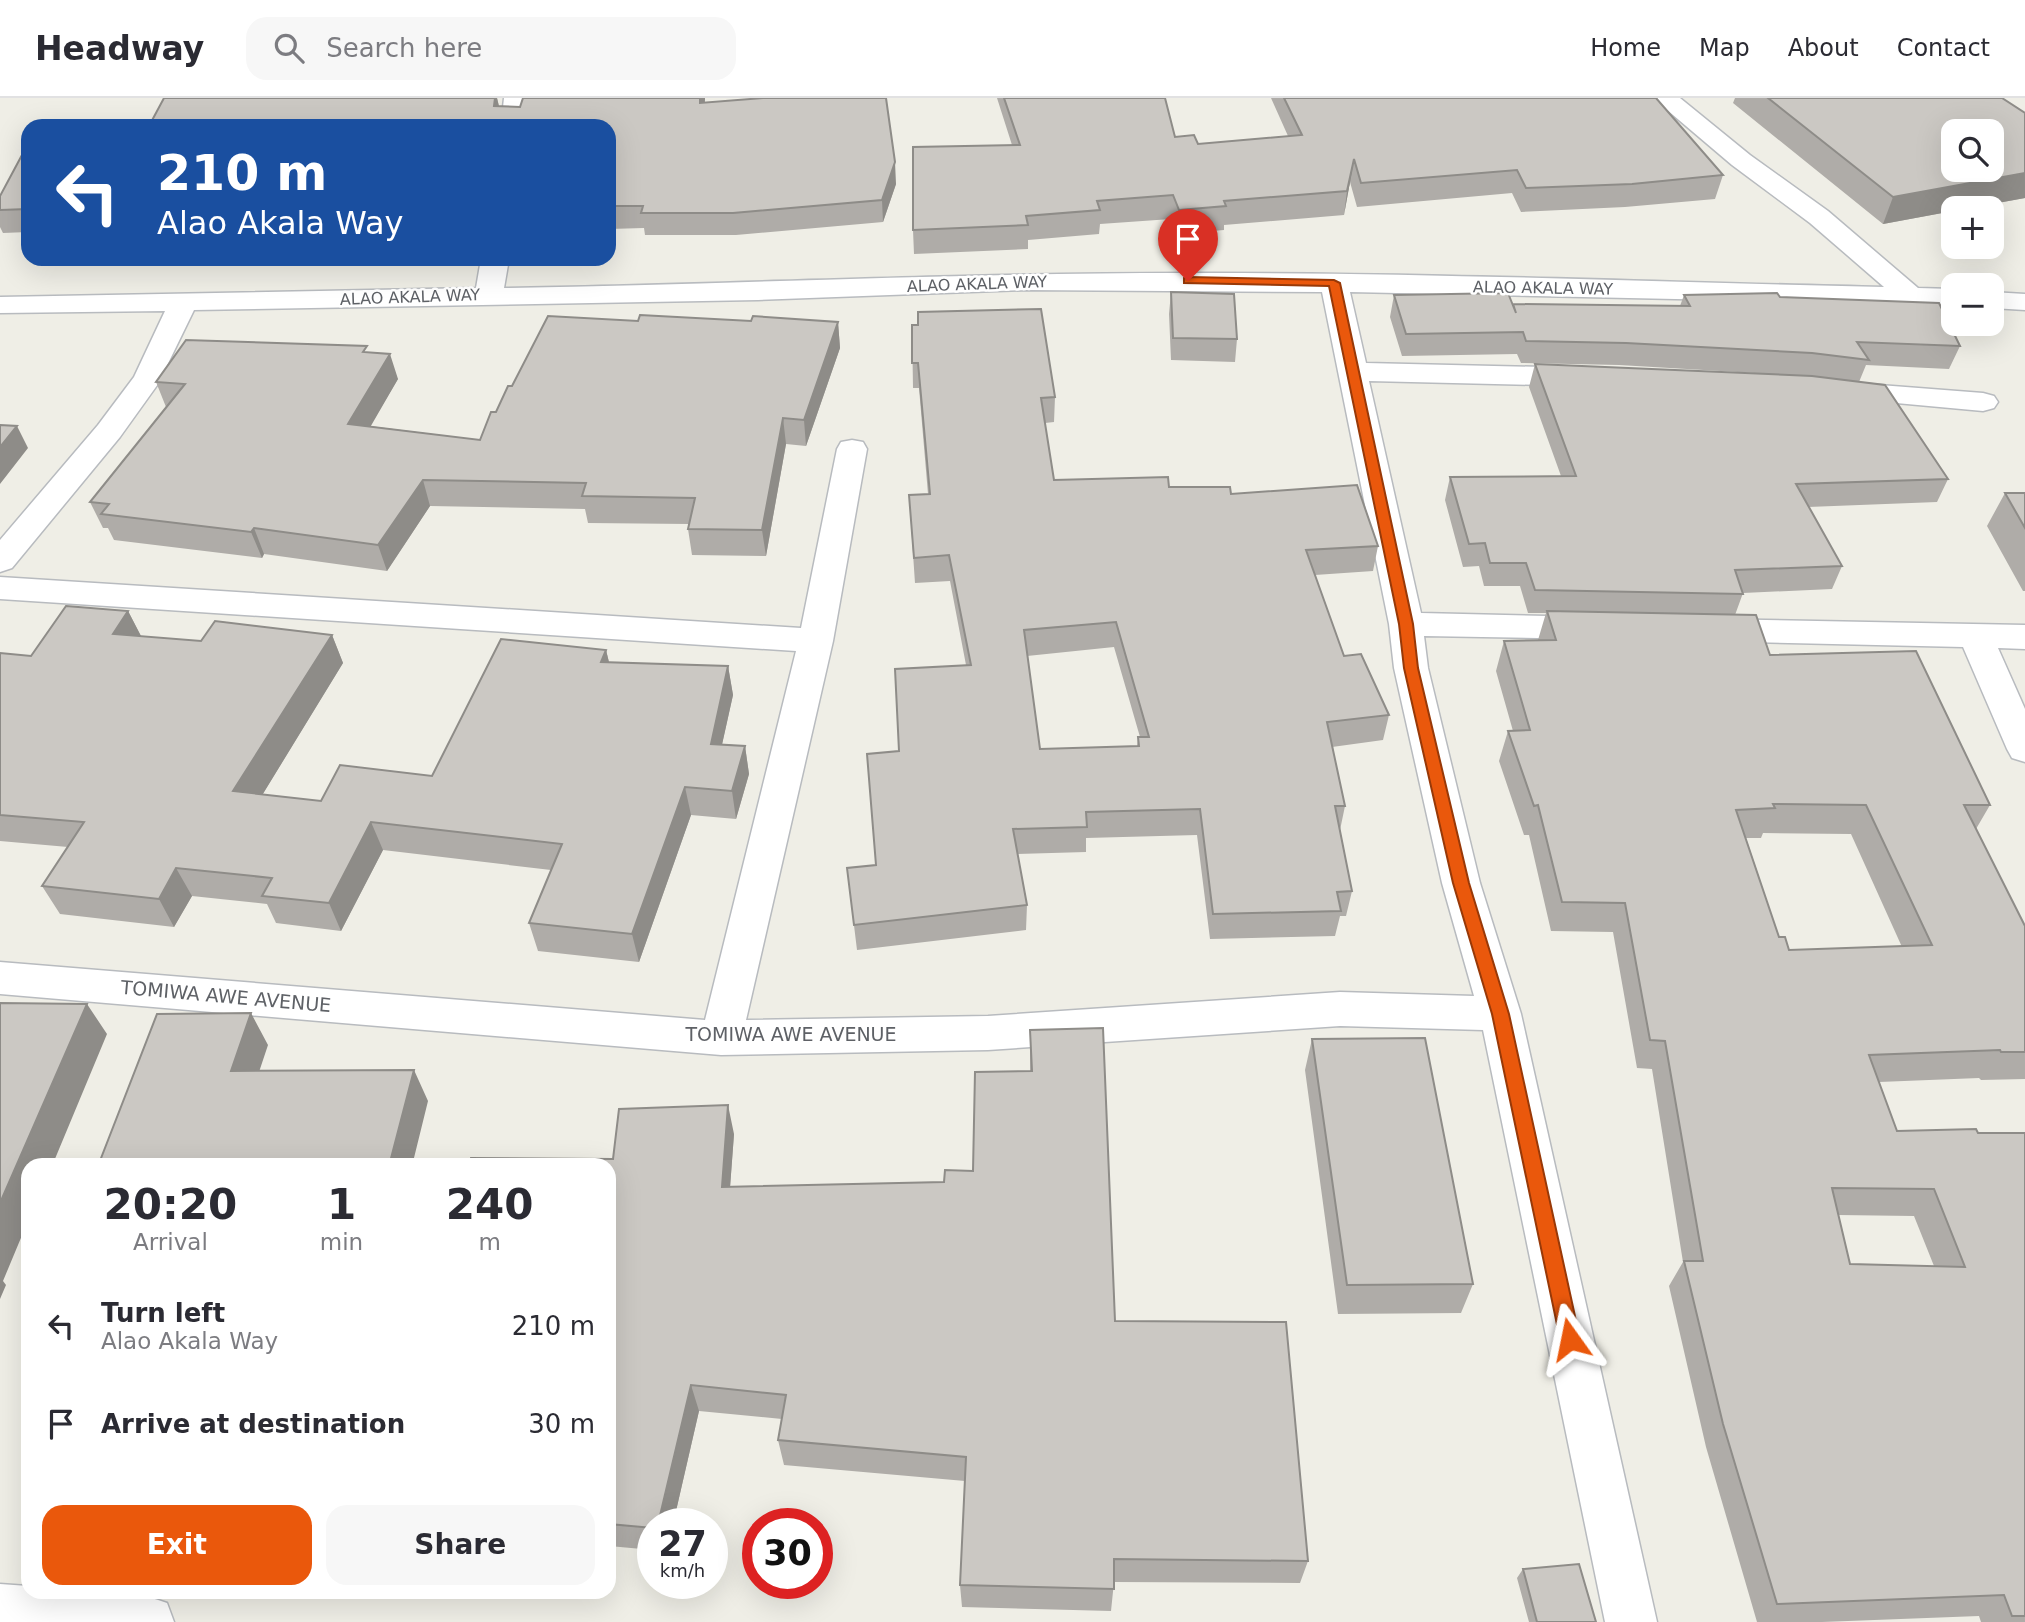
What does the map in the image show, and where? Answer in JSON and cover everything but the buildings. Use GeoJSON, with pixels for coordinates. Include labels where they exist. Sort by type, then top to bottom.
{"type":"FeatureCollection","features":[{"type":"Feature","properties":{"kind":"street"},"geometry":{"type":"LineString","coordinates":[[514,119],[516,98]]}},
{"type":"Feature","properties":{"kind":"street"},"geometry":{"type":"LineString","coordinates":[[1665,98],[1741,160],[1819,217],[1910,295]]}},
{"type":"Feature","properties":{"kind":"street"},"geometry":{"type":"LineString","coordinates":[[489,295],[494,266]]}},
{"type":"Feature","properties":{"kind":"street","name":"ALAO AKALA WAY"},"geometry":{"type":"LineString","coordinates":[[0,305],[758,292],[1027,282],[1334,283],[1941,297]]}},
{"type":"Feature","properties":{"kind":"street"},"geometry":{"type":"LineString","coordinates":[[1334,283],[1406,624],[1411,668],[1461,883],[1500,1014],[1631,1622]]}},
{"type":"Feature","properties":{"kind":"street"},"geometry":{"type":"LineString","coordinates":[[2004,301],[2025,302]]}},
{"type":"Feature","properties":{"kind":"street"},"geometry":{"type":"LineString","coordinates":[[0,561],[109,431],[148,378],[183,303]]}},
{"type":"Feature","properties":{"kind":"street"},"geometry":{"type":"LineString","coordinates":[[1353,372],[1619,377]]}},
{"type":"Feature","properties":{"kind":"street"},"geometry":{"type":"LineString","coordinates":[[1815,388],[1878,396],[1983,402]]}},
{"type":"Feature","properties":{"kind":"street"},"geometry":{"type":"LineString","coordinates":[[721,1038],[816,641],[852,449]]}},
{"type":"Feature","properties":{"kind":"street"},"geometry":{"type":"LineString","coordinates":[[0,588],[816,641]]}},
{"type":"Feature","properties":{"kind":"street"},"geometry":{"type":"LineString","coordinates":[[1406,624],[1628,629]]}},
{"type":"Feature","properties":{"kind":"street"},"geometry":{"type":"LineString","coordinates":[[1684,630],[2025,637]]}},
{"type":"Feature","properties":{"kind":"street"},"geometry":{"type":"LineString","coordinates":[[1975,636],[2025,749]]}},
{"type":"Feature","properties":{"kind":"street","name":"TOMIWA AWE AVENUE"},"geometry":{"type":"LineString","coordinates":[[0,978],[721,1038],[988,1033],[1340,1009],[1500,1014]]}},
{"type":"Feature","properties":{"kind":"street"},"geometry":{"type":"LineString","coordinates":[[0,1610],[148,1622]]}},
{"type":"Feature","properties":{"kind":"route"},"geometry":{"type":"LineString","coordinates":[[1188,281],[1334,283],[1406,624],[1411,668],[1461,883],[1500,1014],[1570,1339]]}}]}
